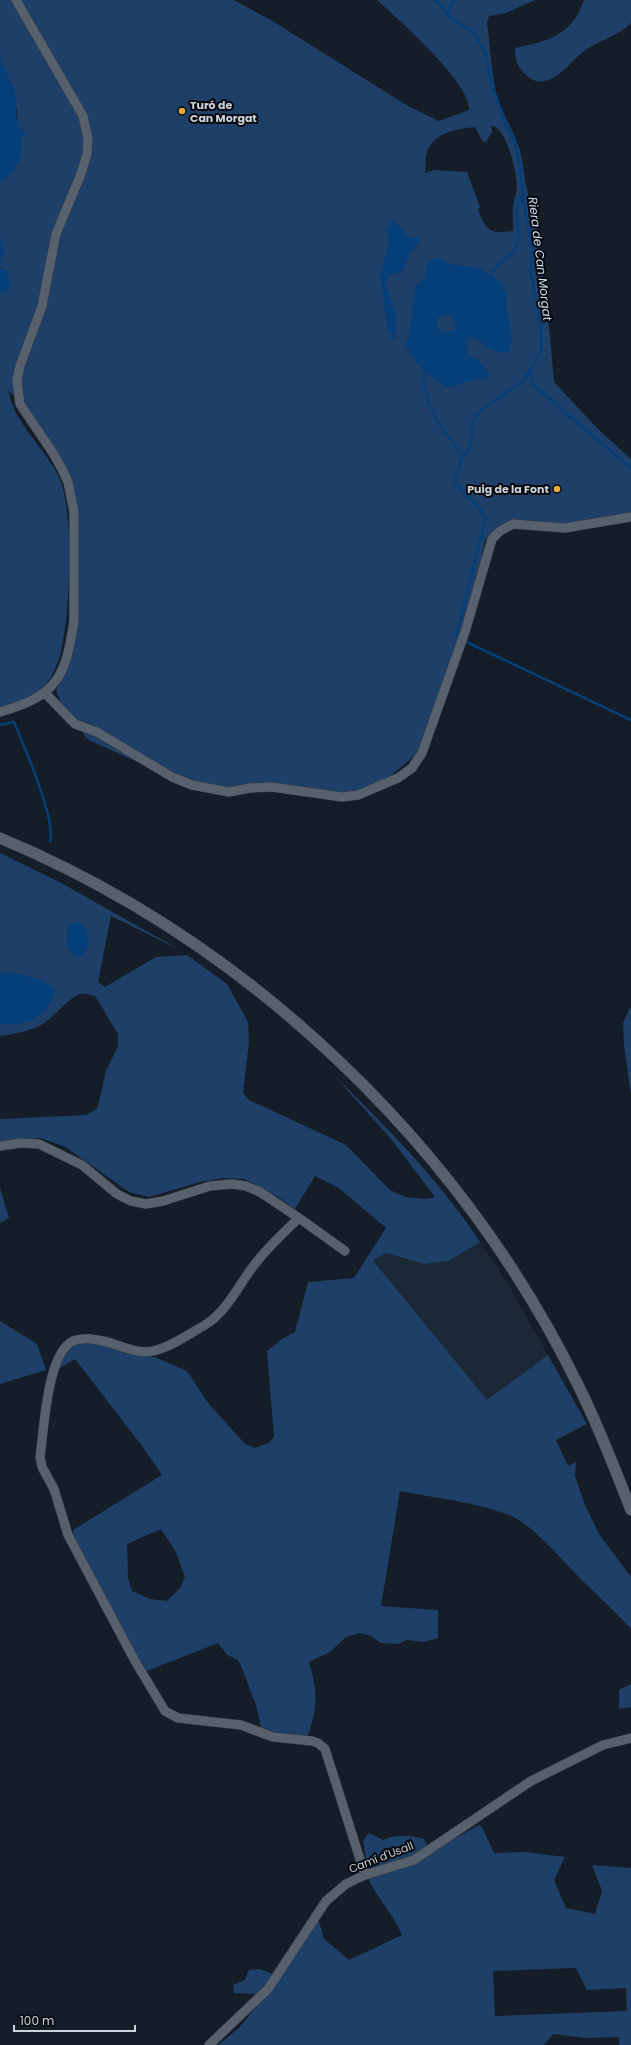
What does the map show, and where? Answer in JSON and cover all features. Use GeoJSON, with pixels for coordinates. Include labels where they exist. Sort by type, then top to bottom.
{"type":"FeatureCollection","features":[{"type":"Feature","properties":{"kind":"main road"},"geometry":{"type":"LineString","coordinates":[[0,838],[52,861],[128,902],[210,955],[290,1017],[366,1087],[409,1134],[453,1188],[490,1237],[519,1281],[542,1319],[579,1387],[609,1454],[631,1510]]}},
{"type":"Feature","properties":{"kind":"street"},"geometry":{"type":"LineString","coordinates":[[0,712],[31,702],[45,693],[59,676],[68,653],[74,620],[74,512],[68,482],[53,453],[20,404],[17,380],[20,366],[42,306],[56,234],[81,174],[87,154],[88,139],[83,116],[16,0]]}},
{"type":"Feature","properties":{"kind":"street"},"geometry":{"type":"LineString","coordinates":[[45,693],[75,724],[97,732],[172,777],[192,785],[229,792],[250,788],[272,787],[342,797],[358,795],[398,778],[412,768],[422,753],[465,632],[492,539],[500,531],[513,524],[565,528],[631,517]]}},
{"type":"Feature","properties":{"kind":"street"},"geometry":{"type":"LineString","coordinates":[[0,1146],[21,1143],[39,1144],[82,1165],[117,1194],[131,1201],[146,1204],[163,1202],[210,1186],[232,1184],[246,1186],[260,1192],[345,1251]]}},
{"type":"Feature","properties":{"kind":"street"},"geometry":{"type":"LineString","coordinates":[[298,1218],[255,1264],[232,1297],[212,1319],[167,1346],[153,1351],[142,1352],[111,1342],[90,1338],[72,1341],[63,1349],[51,1375],[40,1457],[42,1467],[54,1489],[68,1535],[135,1661],[165,1711],[178,1718],[241,1725],[273,1736],[312,1741],[322,1745],[325,1749],[365,1875]]}},
{"type":"Feature","properties":{"kind":"street","name":"Camí d'Usall"},"geometry":{"type":"LineString","coordinates":[[209,2045],[268,1989],[326,1901],[346,1884],[365,1875],[414,1860],[532,1781],[604,1745],[631,1738]]}},
{"type":"Feature","properties":{"kind":"shaded area"},"geometry":{"type":"Polygon","coordinates":[[[0,0],[234,0],[274,22],[408,106],[439,121],[469,110],[467,99],[459,84],[432,52],[377,0],[535,0],[506,13],[489,16],[487,22],[494,83],[498,100],[520,151],[527,189],[531,203],[535,209],[554,382],[599,430],[631,459],[631,518],[552,527],[505,527],[485,540],[474,596],[420,751],[388,778],[366,789],[346,794],[258,789],[220,791],[181,782],[89,740],[83,734],[84,725],[63,706],[56,690],[63,678],[73,654],[78,620],[76,499],[22,404],[9,391],[11,402],[16,413],[59,477],[64,493],[67,514],[69,565],[66,617],[59,659],[54,671],[46,685],[37,694],[12,705],[0,708],[0,172],[18,120],[14,90],[2,64],[0,63],[0,0]],[[494,126],[491,127],[492,132],[486,142],[483,142],[475,127],[461,129],[441,136],[430,145],[426,157],[425,173],[434,170],[467,172],[480,207],[478,210],[484,223],[490,230],[499,232],[513,231],[513,206],[517,181],[511,154],[504,137],[494,126]]]}},
{"type":"Feature","properties":{"kind":"shaded area"},"geometry":{"type":"Polygon","coordinates":[[[584,0],[631,0],[631,23],[620,32],[584,51],[556,76],[540,82],[532,79],[524,73],[518,64],[515,55],[515,48],[547,40],[562,32],[576,18],[584,0]]]}},
{"type":"Feature","properties":{"kind":"shaded area"},"geometry":{"type":"Polygon","coordinates":[[[0,51],[1,60],[14,90],[17,102],[16,112],[19,126],[25,133],[22,138],[21,156],[10,177],[0,181],[0,51]]]}},
{"type":"Feature","properties":{"kind":"shaded area"},"geometry":{"type":"Polygon","coordinates":[[[394,220],[408,237],[418,237],[418,242],[407,258],[401,274],[395,272],[389,277],[385,284],[397,318],[394,328],[396,342],[388,330],[380,276],[389,244],[386,229],[394,220]]]}},
{"type":"Feature","properties":{"kind":"shaded area"},"geometry":{"type":"Polygon","coordinates":[[[0,235],[4,250],[0,264],[0,235]]]}},
{"type":"Feature","properties":{"kind":"shaded area"},"geometry":{"type":"Polygon","coordinates":[[[436,257],[449,264],[477,267],[501,282],[507,296],[507,311],[512,339],[508,353],[501,353],[491,349],[475,338],[469,336],[466,344],[469,356],[479,360],[488,372],[488,377],[484,380],[475,379],[450,388],[423,370],[409,351],[405,343],[410,330],[414,291],[416,284],[425,279],[426,266],[436,257]],[[447,314],[437,318],[437,327],[442,332],[454,330],[456,325],[454,319],[447,314]]]}},
{"type":"Feature","properties":{"kind":"shaded area"},"geometry":{"type":"Polygon","coordinates":[[[0,268],[7,271],[11,287],[6,292],[0,293],[0,268]]]}},
{"type":"Feature","properties":{"kind":"shaded area"},"geometry":{"type":"Polygon","coordinates":[[[0,853],[63,884],[180,950],[111,916],[98,982],[105,987],[156,957],[187,955],[227,984],[248,1022],[249,1042],[243,1093],[249,1100],[346,1145],[390,1190],[405,1197],[425,1199],[435,1197],[391,1139],[333,1074],[411,1154],[447,1197],[480,1242],[449,1261],[424,1264],[386,1253],[373,1260],[487,1400],[548,1355],[587,1424],[556,1440],[568,1466],[576,1462],[575,1476],[585,1505],[599,1534],[631,1577],[631,1629],[548,1545],[519,1520],[509,1515],[483,1507],[400,1491],[381,1606],[438,1610],[438,1638],[424,1642],[406,1640],[399,1644],[381,1643],[371,1636],[360,1633],[346,1637],[330,1652],[309,1662],[314,1682],[316,1700],[311,1727],[307,1737],[274,1732],[261,1727],[256,1705],[238,1660],[227,1655],[218,1643],[139,1674],[72,1545],[73,1530],[162,1475],[142,1446],[75,1359],[58,1369],[64,1355],[74,1345],[88,1342],[114,1346],[157,1358],[187,1371],[208,1403],[245,1444],[255,1448],[269,1443],[274,1437],[267,1351],[282,1339],[295,1332],[308,1282],[354,1278],[386,1228],[339,1188],[315,1176],[295,1209],[278,1197],[245,1179],[225,1178],[200,1182],[149,1197],[129,1192],[64,1146],[40,1138],[0,1142],[0,1119],[86,1115],[97,1109],[106,1071],[118,1046],[118,1034],[95,996],[80,994],[75,996],[39,1026],[15,1034],[0,1036],[0,853]],[[161,1529],[127,1544],[128,1578],[132,1591],[150,1599],[167,1601],[180,1588],[185,1577],[175,1550],[161,1529]]]}},
{"type":"Feature","properties":{"kind":"shaded area"},"geometry":{"type":"Polygon","coordinates":[[[76,922],[86,928],[89,941],[84,954],[77,958],[73,955],[67,943],[69,925],[76,922]]]}},
{"type":"Feature","properties":{"kind":"shaded area"},"geometry":{"type":"Polygon","coordinates":[[[7,972],[40,980],[51,987],[55,992],[47,1009],[41,1015],[27,1022],[18,1024],[0,1024],[0,974],[7,972]]]}},
{"type":"Feature","properties":{"kind":"shaded area"},"geometry":{"type":"Polygon","coordinates":[[[630,1008],[631,1096],[624,1044],[623,1023],[630,1008]]]}},
{"type":"Feature","properties":{"kind":"shaded area"},"geometry":{"type":"Polygon","coordinates":[[[0,1188],[9,1218],[0,1223],[0,1188]]]}},
{"type":"Feature","properties":{"kind":"shaded area"},"geometry":{"type":"Polygon","coordinates":[[[480,1242],[512,1291],[548,1355],[487,1401],[373,1259],[386,1253],[424,1264],[449,1261],[480,1242]]]}},
{"type":"Feature","properties":{"kind":"shaded area"},"geometry":{"type":"Polygon","coordinates":[[[0,1321],[37,1344],[46,1370],[0,1384],[0,1321]]]}},
{"type":"Feature","properties":{"kind":"shaded area"},"geometry":{"type":"Polygon","coordinates":[[[631,1684],[631,1707],[619,1709],[619,1690],[631,1684]]]}},
{"type":"Feature","properties":{"kind":"shaded area"},"geometry":{"type":"Polygon","coordinates":[[[479,1825],[482,1827],[494,1853],[524,1852],[565,1857],[554,1880],[566,1908],[595,1914],[602,1891],[592,1865],[631,1868],[631,2045],[619,2045],[619,2037],[585,2038],[553,2034],[544,2045],[218,2045],[239,2028],[260,2002],[257,1994],[234,1993],[233,1985],[245,1980],[249,1970],[259,1969],[279,1976],[318,1918],[324,1939],[349,1960],[402,1935],[395,1920],[376,1893],[368,1878],[363,1841],[369,1833],[383,1840],[404,1836],[424,1839],[428,1847],[434,1850],[479,1825]],[[576,1968],[493,1971],[495,2016],[627,2011],[626,1988],[587,1990],[576,1968]]]}},
{"type":"Feature","properties":{"kind":"waterway","name":"Riera de Can Morgat"},"geometry":{"type":"LineString","coordinates":[[435,0],[451,18],[476,34],[479,43],[485,51],[491,82],[506,125],[515,143],[520,165],[524,204],[532,249],[531,272],[540,324],[542,348],[532,368],[522,382],[481,410],[473,421],[470,448],[462,458],[456,475],[456,483],[466,496],[475,503],[486,518],[456,637],[631,720]]}},
{"type":"Feature","properties":{"kind":"waterway"},"geometry":{"type":"LineString","coordinates":[[447,15],[453,0]]}},
{"type":"Feature","properties":{"kind":"waterway"},"geometry":{"type":"LineString","coordinates":[[490,275],[499,264],[516,249],[519,237],[516,212],[519,201],[523,195]]}},
{"type":"Feature","properties":{"kind":"waterway"},"geometry":{"type":"LineString","coordinates":[[424,371],[426,394],[435,417],[449,438],[464,455]]}},
{"type":"Feature","properties":{"kind":"waterway"},"geometry":{"type":"LineString","coordinates":[[530,371],[534,386],[631,468]]}},
{"type":"Feature","properties":{"kind":"waterway"},"geometry":{"type":"LineString","coordinates":[[0,725],[14,722],[44,800],[51,831],[50,841]]}},
{"type":"Feature","properties":{"kind":"place","name":"Turó de Can Morgat"},"geometry":{"type":"Point","coordinates":[182,111]}},
{"type":"Feature","properties":{"kind":"place","name":"Puig de la Font"},"geometry":{"type":"Point","coordinates":[557,489]}}]}
